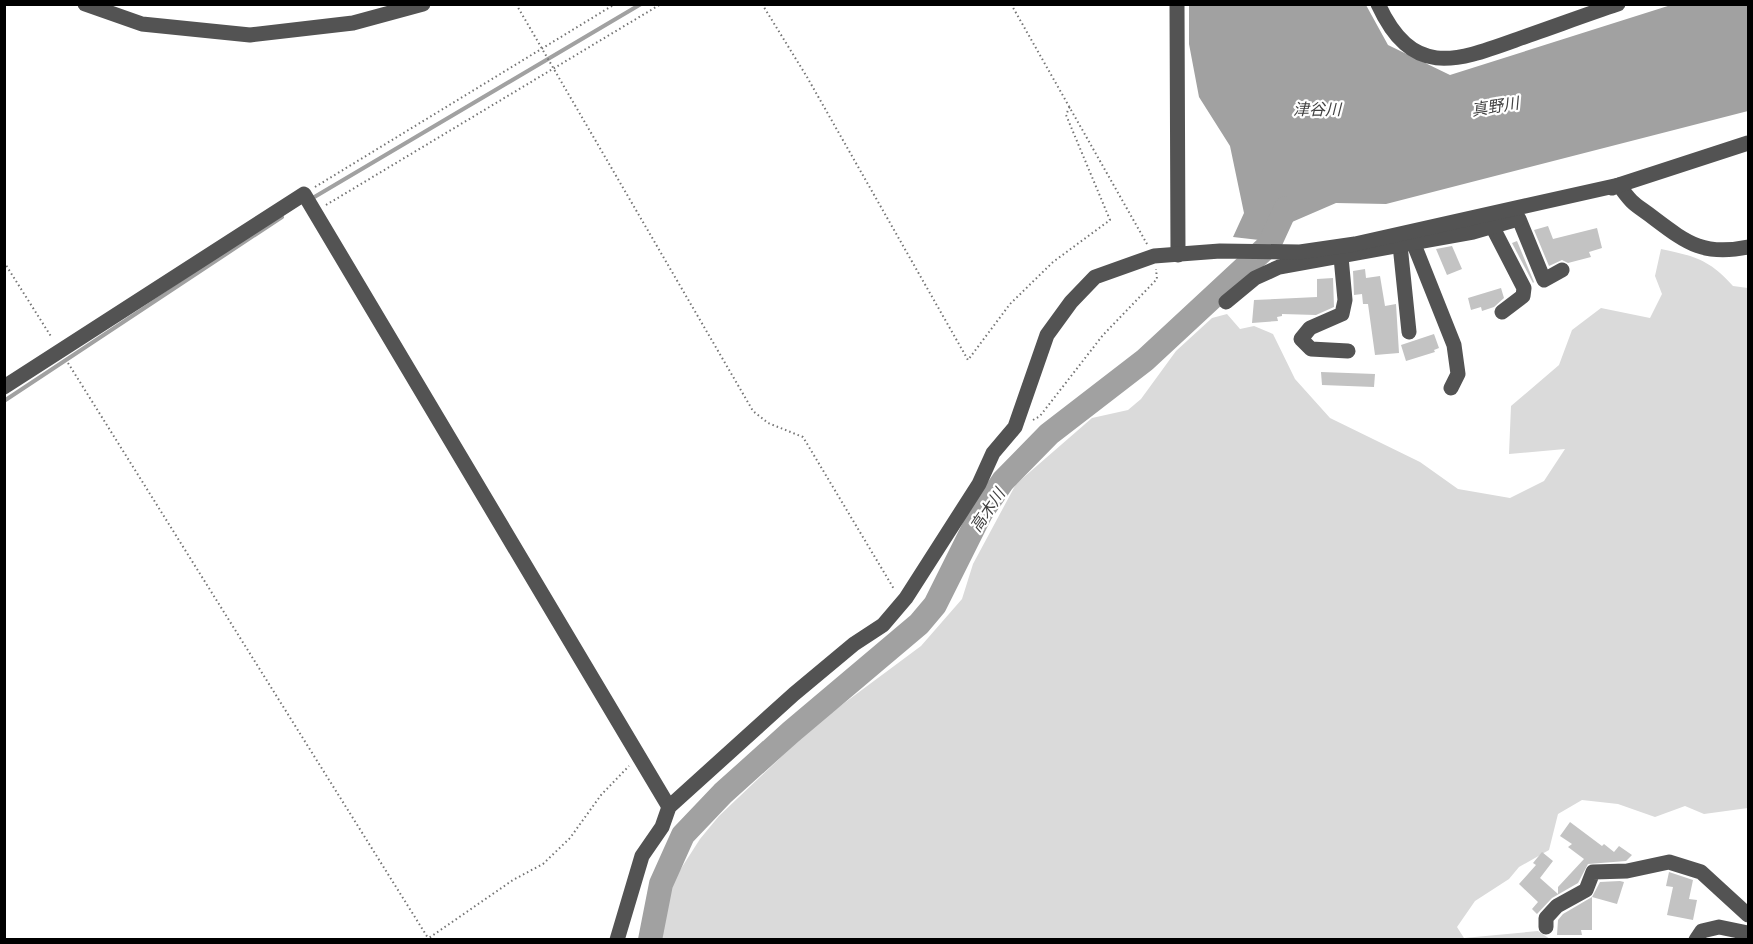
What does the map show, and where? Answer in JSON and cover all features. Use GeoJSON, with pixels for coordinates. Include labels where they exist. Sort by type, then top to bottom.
{"type":"FeatureCollection","features":[{"type":"Feature","properties":{"kind":"street"},"geometry":{"type":"LineString","coordinates":[[85,4],[142,24],[250,35],[353,23],[423,4]]}},
{"type":"Feature","properties":{"kind":"street"},"geometry":{"type":"LineString","coordinates":[[1177,4],[1178,255]]}},
{"type":"Feature","properties":{"kind":"street"},"geometry":{"type":"LineString","coordinates":[[1378,4],[1392,31],[1409,48],[1442,59],[1469,57],[1618,4]]}},
{"type":"Feature","properties":{"kind":"street"},"geometry":{"type":"LineString","coordinates":[[617,939],[642,856],[662,827],[669,807],[794,694],[854,644],[883,625],[906,598],[979,484],[993,453],[1015,427],[1047,335],[1071,302],[1095,277],[1154,256],[1220,251],[1300,252],[1355,244],[1619,185],[1749,143]]}},
{"type":"Feature","properties":{"kind":"street"},"geometry":{"type":"LineString","coordinates":[[1226,302],[1256,278],[1279,267],[1341,257],[1492,226],[1593,198],[1619,185]]}},
{"type":"Feature","properties":{"kind":"street"},"geometry":{"type":"LineString","coordinates":[[1619,185],[1633,206],[1693,245],[1702,249],[1719,250],[1749,248]]}},
{"type":"Feature","properties":{"kind":"street"},"geometry":{"type":"LineString","coordinates":[[4,387],[309,202],[669,807]]}},
{"type":"Feature","properties":{"kind":"street"},"geometry":{"type":"LineString","coordinates":[[1519,219],[1544,280]]}},
{"type":"Feature","properties":{"kind":"street"},"geometry":{"type":"LineString","coordinates":[[1492,226],[1524,288],[1523,296],[1502,312]]}},
{"type":"Feature","properties":{"kind":"street"},"geometry":{"type":"LineString","coordinates":[[1406,244],[1409,332]]}},
{"type":"Feature","properties":{"kind":"street"},"geometry":{"type":"LineString","coordinates":[[1406,244],[1454,345],[1458,374],[1451,388]]}},
{"type":"Feature","properties":{"kind":"street"},"geometry":{"type":"LineString","coordinates":[[1341,257],[1345,300],[1342,314],[1310,328],[1301,339],[1311,349],[1348,351]]}},
{"type":"Feature","properties":{"kind":"street"},"geometry":{"type":"LineString","coordinates":[[1524,288],[1536,288],[1544,280],[1562,270]]}},
{"type":"Feature","properties":{"kind":"street"},"geometry":{"type":"LineString","coordinates":[[1546,927],[1546,918],[1557,906],[1586,890],[1593,872],[1627,871],[1669,862],[1701,872],[1749,915]]}},
{"type":"Feature","properties":{"kind":"street"},"geometry":{"type":"LineString","coordinates":[[1696,939],[1702,932],[1719,927],[1749,933]]}},
{"type":"Feature","properties":{"kind":"path"},"geometry":{"type":"LineString","coordinates":[[516,4],[753,411],[768,423],[804,437],[882,573],[894,589],[906,598]]}},
{"type":"Feature","properties":{"kind":"path"},"geometry":{"type":"LineString","coordinates":[[309,202],[540,48],[615,4]]}},
{"type":"Feature","properties":{"kind":"path"},"geometry":{"type":"LineString","coordinates":[[309,202],[553,70],[661,4]]}},
{"type":"Feature","properties":{"kind":"path"},"geometry":{"type":"LineString","coordinates":[[762,4],[807,77],[968,360],[1010,304],[1046,269],[1110,220],[1066,115],[1070,106]]}},
{"type":"Feature","properties":{"kind":"path"},"geometry":{"type":"LineString","coordinates":[[1011,4],[1154,256],[1157,279],[1103,335],[1040,416],[1030,422]]}},
{"type":"Feature","properties":{"kind":"path"},"geometry":{"type":"LineString","coordinates":[[4,262],[61,352]]}},
{"type":"Feature","properties":{"kind":"path"},"geometry":{"type":"LineString","coordinates":[[70,366],[427,939],[513,880],[543,864],[570,838],[601,795],[639,758]]}},
{"type":"Feature","properties":{"kind":"shaded area"},"geometry":{"type":"Polygon","coordinates":[[[1661,249],[1701,260],[1717,270],[1733,286],[1748,288],[1748,808],[1704,814],[1685,806],[1655,817],[1618,804],[1582,800],[1558,814],[1549,850],[1519,867],[1509,879],[1475,901],[1457,927],[1464,938],[1538,931],[1550,939],[661,940],[673,881],[700,839],[719,816],[816,724],[921,646],[962,599],[973,564],[1016,484],[1092,418],[1128,410],[1141,399],[1176,351],[1212,318],[1227,314],[1240,329],[1254,326],[1273,334],[1295,379],[1330,418],[1420,462],[1458,489],[1510,498],[1544,481],[1565,449],[1509,454],[1511,406],[1559,365],[1572,330],[1601,308],[1650,318],[1662,294],[1655,276],[1661,249]]]}},
{"type":"Feature","properties":{"kind":"water","name":"津谷川"},"geometry":{"type":"Polygon","coordinates":[[[1189,5],[1366,5],[1388,45],[1450,75],[1671,5],[1748,5],[1748,111],[1386,204],[1336,203],[1292,222],[1268,241],[1233,237],[1244,213],[1230,146],[1199,97],[1189,44],[1189,5]]]}},
{"type":"Feature","properties":{"kind":"building"},"geometry":{"type":"Polygon","coordinates":[[[1548,226],[1553,239],[1597,228],[1602,248],[1589,252],[1591,257],[1568,263],[1562,260],[1549,266],[1534,230],[1548,226]]]}},
{"type":"Feature","properties":{"kind":"building"},"geometry":{"type":"Polygon","coordinates":[[[1517,241],[1534,282],[1533,283],[1512,243],[1517,241]]]}},
{"type":"Feature","properties":{"kind":"building"},"geometry":{"type":"Polygon","coordinates":[[[1452,246],[1462,269],[1447,275],[1436,249],[1452,246]]]}},
{"type":"Feature","properties":{"kind":"building"},"geometry":{"type":"Polygon","coordinates":[[[1365,269],[1366,278],[1380,276],[1385,306],[1396,304],[1399,353],[1375,355],[1368,304],[1363,304],[1362,294],[1354,295],[1353,271],[1365,269]]]}},
{"type":"Feature","properties":{"kind":"building"},"geometry":{"type":"Polygon","coordinates":[[[1333,278],[1334,307],[1316,315],[1282,314],[1277,317],[1278,321],[1252,323],[1254,300],[1317,297],[1317,279],[1333,278]]]}},
{"type":"Feature","properties":{"kind":"building"},"geometry":{"type":"Polygon","coordinates":[[[1501,288],[1504,298],[1494,307],[1482,311],[1481,307],[1471,310],[1468,298],[1501,288]]]}},
{"type":"Feature","properties":{"kind":"building"},"geometry":{"type":"Polygon","coordinates":[[[1434,334],[1439,348],[1434,350],[1435,352],[1406,361],[1401,345],[1434,334]]]}},
{"type":"Feature","properties":{"kind":"building"},"geometry":{"type":"Polygon","coordinates":[[[1321,372],[1375,374],[1374,387],[1322,385],[1321,372]]]}},
{"type":"Feature","properties":{"kind":"building"},"geometry":{"type":"Polygon","coordinates":[[[1570,822],[1602,846],[1604,844],[1614,852],[1619,846],[1632,855],[1626,861],[1588,864],[1578,883],[1552,898],[1537,914],[1532,909],[1538,902],[1519,884],[1536,865],[1533,863],[1542,852],[1553,861],[1540,878],[1558,894],[1558,887],[1584,859],[1568,847],[1572,844],[1560,836],[1570,822]]]}},
{"type":"Feature","properties":{"kind":"building"},"geometry":{"type":"Polygon","coordinates":[[[1669,872],[1693,880],[1689,899],[1697,900],[1693,920],[1667,915],[1673,887],[1666,886],[1669,872]]]}},
{"type":"Feature","properties":{"kind":"building"},"geometry":{"type":"Polygon","coordinates":[[[1600,882],[1624,882],[1617,904],[1592,897],[1600,882]]]}},
{"type":"Feature","properties":{"kind":"building"},"geometry":{"type":"Polygon","coordinates":[[[1592,897],[1592,930],[1581,930],[1582,935],[1557,935],[1558,920],[1563,914],[1592,897]]]}},
{"type":"Feature","properties":{"kind":"waterway"},"geometry":{"type":"LineString","coordinates":[[311,199],[641,4]]}},
{"type":"Feature","properties":{"kind":"waterway","name":"高木川"},"geometry":{"type":"LineString","coordinates":[[650,940],[661,884],[683,835],[723,793],[791,732],[919,624],[935,605],[981,513],[1003,481],[1049,434],[1145,360],[1269,245],[1286,208]]}},
{"type":"Feature","properties":{"kind":"waterway"},"geometry":{"type":"LineString","coordinates":[[4,401],[282,217]]}},
{"type":"Feature","properties":{"kind":"water label","name":"真野川"},"geometry":{"type":"Point","coordinates":[1495,106]}}]}
